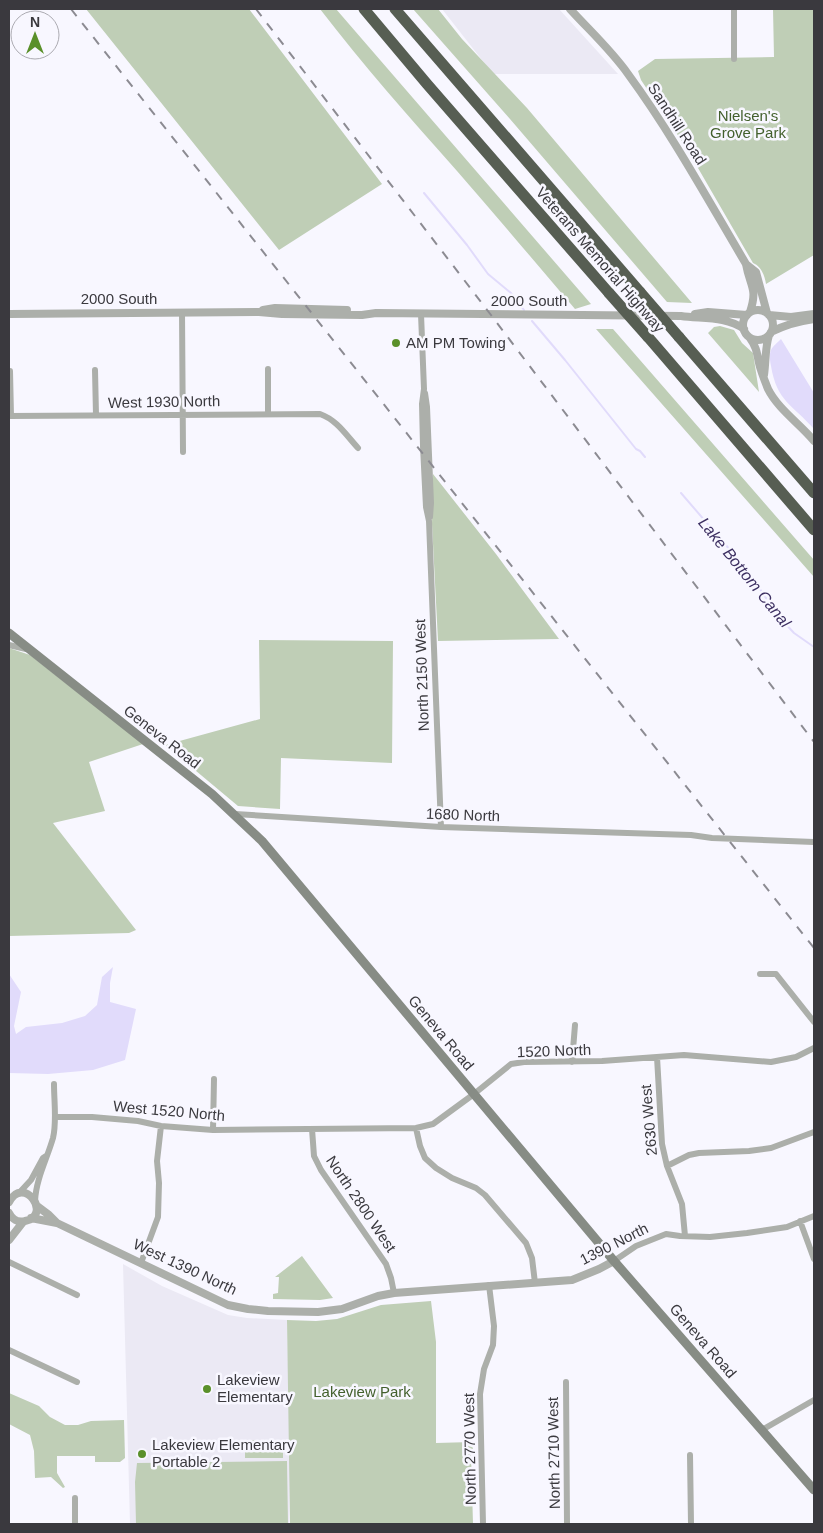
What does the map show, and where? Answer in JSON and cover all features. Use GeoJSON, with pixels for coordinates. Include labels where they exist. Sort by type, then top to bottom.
{"type":"FeatureCollection","features":[{"type":"Feature","properties":{"kind":"highway","name":"Veterans Memorial Highway"},"geometry":{"type":"LineString","coordinates":[[364,9],[814,530]]}},
{"type":"Feature","properties":{"kind":"highway","name":"Veterans Memorial Highway"},"geometry":{"type":"LineString","coordinates":[[395,9],[814,494]]}},
{"type":"Feature","properties":{"kind":"main road","name":"Geneva Road"},"geometry":{"type":"LineString","coordinates":[[9,633],[235,814],[262,841],[614,1260],[814,1490]]}},
{"type":"Feature","properties":{"kind":"street","name":"Sandhill Road"},"geometry":{"type":"LineString","coordinates":[[570,9],[612,53],[629,75],[675,145],[746,264],[754,292],[753,302],[748,314]]}},
{"type":"Feature","properties":{"kind":"street"},"geometry":{"type":"LineString","coordinates":[[734,9],[734,59]]}},
{"type":"Feature","properties":{"kind":"street","name":"Sandhill Road"},"geometry":{"type":"LineString","coordinates":[[746,264],[756,272],[768,314]]}},
{"type":"Feature","properties":{"kind":"street","name":"2000 South"},"geometry":{"type":"LineString","coordinates":[[9,314],[259,312],[275,308],[421,314],[681,316]]}},
{"type":"Feature","properties":{"kind":"street"},"geometry":{"type":"LineString","coordinates":[[681,316],[708,312],[735,315],[748,314],[759,310],[768,314],[791,317],[814,314]]}},
{"type":"Feature","properties":{"kind":"street"},"geometry":{"type":"LineString","coordinates":[[182,312],[183,452]]}},
{"type":"Feature","properties":{"kind":"street","name":"North 2150 West"},"geometry":{"type":"LineString","coordinates":[[421,314],[426,507],[429,521],[441,827]]}},
{"type":"Feature","properties":{"kind":"street"},"geometry":{"type":"LineString","coordinates":[[744,329],[743,322],[748,314]]}},
{"type":"Feature","properties":{"kind":"street"},"geometry":{"type":"LineString","coordinates":[[764,375],[765,351],[773,323],[768,314]]}},
{"type":"Feature","properties":{"kind":"street"},"geometry":{"type":"LineString","coordinates":[[681,316],[725,320],[737,324],[744,329],[756,346],[759,364],[768,389],[778,404],[814,441]]}},
{"type":"Feature","properties":{"kind":"street"},"geometry":{"type":"LineString","coordinates":[[750,338],[760,340],[783,326],[814,319]]}},
{"type":"Feature","properties":{"kind":"street"},"geometry":{"type":"LineString","coordinates":[[268,369],[268,414]]}},
{"type":"Feature","properties":{"kind":"street"},"geometry":{"type":"LineString","coordinates":[[95,370],[96,416]]}},
{"type":"Feature","properties":{"kind":"street"},"geometry":{"type":"LineString","coordinates":[[10,371],[10,416]]}},
{"type":"Feature","properties":{"kind":"street","name":"West 1930 North"},"geometry":{"type":"LineString","coordinates":[[10,416],[320,414],[329,417],[337,424],[358,448]]}},
{"type":"Feature","properties":{"kind":"street"},"geometry":{"type":"LineString","coordinates":[[9,644],[32,651]]}},
{"type":"Feature","properties":{"kind":"street","name":"1680 North"},"geometry":{"type":"LineString","coordinates":[[235,814],[441,827],[691,835],[706,833],[814,842]]}},
{"type":"Feature","properties":{"kind":"street"},"geometry":{"type":"LineString","coordinates":[[760,974],[776,974],[814,1022]]}},
{"type":"Feature","properties":{"kind":"street"},"geometry":{"type":"LineString","coordinates":[[572,1062],[575,1025]]}},
{"type":"Feature","properties":{"kind":"street","name":"1520 North"},"geometry":{"type":"LineString","coordinates":[[312,1129],[416,1128],[433,1124],[511,1064],[524,1062],[602,1061],[684,1055],[771,1062],[796,1057],[814,1048]]}},
{"type":"Feature","properties":{"kind":"street","name":"2630 West"},"geometry":{"type":"LineString","coordinates":[[657,1057],[662,1144],[667,1166],[682,1204],[685,1236]]}},
{"type":"Feature","properties":{"kind":"street"},"geometry":{"type":"LineString","coordinates":[[213,1130],[214,1079]]}},
{"type":"Feature","properties":{"kind":"street"},"geometry":{"type":"LineString","coordinates":[[9,1240],[23,1222],[32,1218],[36,1211],[36,1192],[40,1174],[53,1137],[55,1117],[54,1084]]}},
{"type":"Feature","properties":{"kind":"street","name":"West 1520 North"},"geometry":{"type":"LineString","coordinates":[[55,1117],[101,1117],[138,1121],[161,1126],[213,1130],[312,1129]]}},
{"type":"Feature","properties":{"kind":"street"},"geometry":{"type":"LineString","coordinates":[[141,1263],[158,1217],[157,1161],[161,1126]]}},
{"type":"Feature","properties":{"kind":"street"},"geometry":{"type":"LineString","coordinates":[[416,1128],[425,1158],[452,1178],[476,1188],[485,1195],[526,1244],[532,1258],[535,1283]]}},
{"type":"Feature","properties":{"kind":"street","name":"North 2800 West"},"geometry":{"type":"LineString","coordinates":[[312,1129],[314,1156],[332,1186],[386,1264],[394,1293]]}},
{"type":"Feature","properties":{"kind":"street"},"geometry":{"type":"LineString","coordinates":[[667,1166],[699,1153],[743,1152],[771,1148],[814,1132]]}},
{"type":"Feature","properties":{"kind":"street"},"geometry":{"type":"LineString","coordinates":[[9,1202],[31,1180],[46,1156]]}},
{"type":"Feature","properties":{"kind":"street","name":"West 1390 North"},"geometry":{"type":"LineString","coordinates":[[15,1194],[28,1194],[57,1223]]}},
{"type":"Feature","properties":{"kind":"street","name":"1390 North"},"geometry":{"type":"LineString","coordinates":[[394,1293],[572,1280],[600,1269],[652,1238],[666,1234],[710,1237],[787,1227],[814,1216]]}},
{"type":"Feature","properties":{"kind":"street"},"geometry":{"type":"LineString","coordinates":[[9,1217],[18,1222],[23,1222]]}},
{"type":"Feature","properties":{"kind":"street","name":"West 1390 North"},"geometry":{"type":"LineString","coordinates":[[32,1218],[57,1223],[228,1305],[273,1311],[328,1311],[342,1309],[378,1296],[394,1293]]}},
{"type":"Feature","properties":{"kind":"street"},"geometry":{"type":"LineString","coordinates":[[800,1221],[814,1259]]}},
{"type":"Feature","properties":{"kind":"street"},"geometry":{"type":"LineString","coordinates":[[9,1262],[77,1295]]}},
{"type":"Feature","properties":{"kind":"street","name":"North 2770 West"},"geometry":{"type":"LineString","coordinates":[[483,1524],[480,1394],[484,1369],[493,1345],[494,1326],[489,1285]]}},
{"type":"Feature","properties":{"kind":"street"},"geometry":{"type":"LineString","coordinates":[[9,1350],[77,1382]]}},
{"type":"Feature","properties":{"kind":"street","name":"North 2710 West"},"geometry":{"type":"LineString","coordinates":[[566,1382],[567,1524]]}},
{"type":"Feature","properties":{"kind":"street"},"geometry":{"type":"LineString","coordinates":[[762,1430],[814,1400]]}},
{"type":"Feature","properties":{"kind":"street"},"geometry":{"type":"LineString","coordinates":[[690,1455],[691,1524]]}},
{"type":"Feature","properties":{"kind":"street"},"geometry":{"type":"LineString","coordinates":[[75,1498],[75,1524]]}},
{"type":"Feature","properties":{"kind":"shaded area"},"geometry":{"type":"Polygon","coordinates":[[[442,9],[559,9],[618,74],[493,74],[442,9]]]}},
{"type":"Feature","properties":{"kind":"shaded area"},"geometry":{"type":"Polygon","coordinates":[[[781,339],[814,393],[814,429],[787,402],[777,388],[770,360],[770,352],[781,339]]]}},
{"type":"Feature","properties":{"kind":"shaded area"},"geometry":{"type":"Polygon","coordinates":[[[113,967],[110,983],[110,1002],[136,1009],[125,1060],[93,1070],[48,1074],[9,1073],[9,974],[21,992],[14,1026],[16,1034],[26,1027],[62,1023],[85,1016],[97,1005],[102,977],[113,967]]]}},
{"type":"Feature","properties":{"kind":"shaded area","name":"Lakeview Elementary"},"geometry":{"type":"Polygon","coordinates":[[[123,1264],[162,1286],[228,1315],[287,1320],[290,1459],[289,1524],[130,1524],[123,1264]]]}},
{"type":"Feature","properties":{"kind":"green space"},"geometry":{"type":"Polygon","coordinates":[[[86,9],[249,9],[382,184],[279,250],[86,9]]]}},
{"type":"Feature","properties":{"kind":"green space"},"geometry":{"type":"Polygon","coordinates":[[[320,9],[336,9],[591,304],[575,309],[387,91],[320,9]]]}},
{"type":"Feature","properties":{"kind":"green space"},"geometry":{"type":"Polygon","coordinates":[[[413,9],[438,9],[462,39],[527,108],[692,303],[667,302],[413,9]]]}},
{"type":"Feature","properties":{"kind":"green space","name":"Nielsen's Grove Park"},"geometry":{"type":"Polygon","coordinates":[[[773,9],[814,9],[814,255],[766,284],[762,272],[753,263],[687,149],[641,80],[638,71],[655,59],[774,57],[773,9]]]}},
{"type":"Feature","properties":{"kind":"green space"},"geometry":{"type":"Polygon","coordinates":[[[720,326],[734,330],[742,343],[753,353],[759,392],[708,333],[714,327],[720,326]]]}},
{"type":"Feature","properties":{"kind":"green space"},"geometry":{"type":"Polygon","coordinates":[[[596,329],[613,329],[814,560],[814,577],[596,329]]]}},
{"type":"Feature","properties":{"kind":"green space"},"geometry":{"type":"Polygon","coordinates":[[[433,474],[496,554],[559,639],[438,641],[432,524],[433,474]]]}},
{"type":"Feature","properties":{"kind":"green space"},"geometry":{"type":"Polygon","coordinates":[[[259,640],[393,641],[392,763],[281,758],[280,809],[238,806],[165,745],[260,719],[259,640]]]}},
{"type":"Feature","properties":{"kind":"green space"},"geometry":{"type":"Polygon","coordinates":[[[9,648],[30,655],[143,744],[89,762],[105,811],[53,823],[136,930],[129,933],[9,936],[9,648]]]}},
{"type":"Feature","properties":{"kind":"green space"},"geometry":{"type":"Polygon","coordinates":[[[302,1256],[333,1298],[320,1300],[273,1299],[273,1294],[278,1293],[279,1277],[275,1277],[302,1256]]]}},
{"type":"Feature","properties":{"kind":"green space","name":"Lakeview Park"},"geometry":{"type":"Polygon","coordinates":[[[431,1301],[436,1342],[436,1443],[472,1442],[473,1524],[290,1524],[287,1320],[316,1321],[337,1319],[381,1305],[431,1301]]]}},
{"type":"Feature","properties":{"kind":"green space"},"geometry":{"type":"Polygon","coordinates":[[[9,1393],[39,1406],[50,1417],[65,1425],[78,1425],[91,1421],[124,1420],[125,1458],[120,1462],[95,1462],[95,1456],[57,1456],[57,1473],[65,1487],[63,1488],[51,1477],[35,1478],[34,1451],[30,1435],[9,1424],[9,1393]]]}},
{"type":"Feature","properties":{"kind":"green space"},"geometry":{"type":"Polygon","coordinates":[[[245,1440],[283,1440],[283,1458],[245,1458],[245,1440]]]}},
{"type":"Feature","properties":{"kind":"green space"},"geometry":{"type":"Polygon","coordinates":[[[287,1461],[288,1524],[136,1524],[135,1482],[137,1463],[287,1461]]]}},
{"type":"Feature","properties":{"kind":"waterway","name":"Lake Bottom Canal"},"geometry":{"type":"LineString","coordinates":[[424,193],[467,245],[488,274],[511,293],[524,310]]}},
{"type":"Feature","properties":{"kind":"waterway","name":"Lake Bottom Canal"},"geometry":{"type":"LineString","coordinates":[[532,321],[636,449],[645,457]]}},
{"type":"Feature","properties":{"kind":"waterway","name":"Lake Bottom Canal"},"geometry":{"type":"LineString","coordinates":[[681,493],[743,565],[780,618],[794,633],[814,647]]}},
{"type":"Feature","properties":{"kind":"railway"},"geometry":{"type":"LineString","coordinates":[[71,9],[814,948]]}},
{"type":"Feature","properties":{"kind":"railway"},"geometry":{"type":"LineString","coordinates":[[256,9],[491,315],[814,742]]}},
{"type":"Feature","properties":{"kind":"place","name":"AM PM Towing"},"geometry":{"type":"Point","coordinates":[396,343]}},
{"type":"Feature","properties":{"kind":"place","name":"Lakeview Elementary"},"geometry":{"type":"Point","coordinates":[207,1389]}},
{"type":"Feature","properties":{"kind":"place","name":"Lakeview Elementary Portable 2"},"geometry":{"type":"Point","coordinates":[142,1454]}}]}
